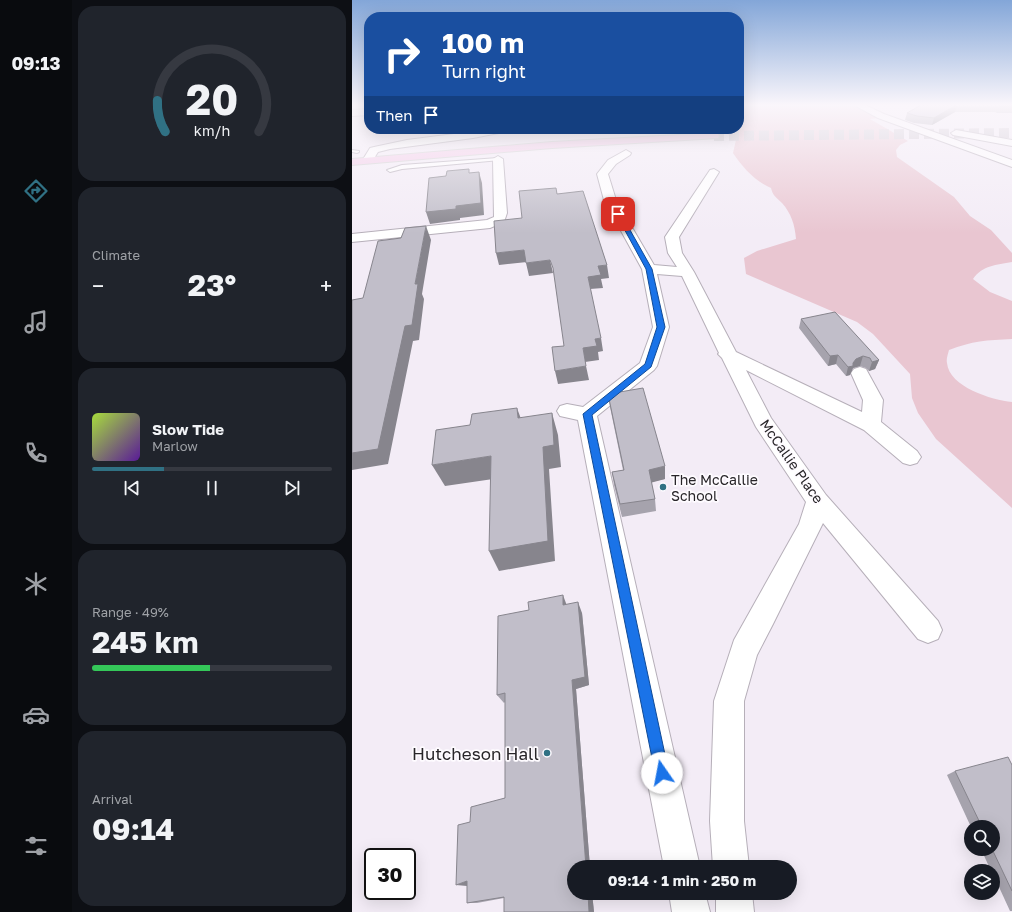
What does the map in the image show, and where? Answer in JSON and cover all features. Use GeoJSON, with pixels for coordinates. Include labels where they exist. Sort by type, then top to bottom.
{"type":"FeatureCollection","features":[{"type":"Feature","properties":{"kind":"main road"},"geometry":{"type":"LineString","coordinates":[[354,152],[400,148]]}},
{"type":"Feature","properties":{"kind":"main road"},"geometry":{"type":"LineString","coordinates":[[494,148],[496,154]]}},
{"type":"Feature","properties":{"kind":"main road"},"geometry":{"type":"LineString","coordinates":[[352,162],[496,154],[542,148]]}},
{"type":"Feature","properties":{"kind":"street"},"geometry":{"type":"LineString","coordinates":[[367,161],[374,150],[383,148]]}},
{"type":"Feature","properties":{"kind":"street"},"geometry":{"type":"LineString","coordinates":[[967,148],[1012,164]]}},
{"type":"Feature","properties":{"kind":"street"},"geometry":{"type":"LineString","coordinates":[[626,153],[612,162],[602,174],[610,200],[649,269],[661,327],[648,366],[577,413],[680,860]]}},
{"type":"Feature","properties":{"kind":"street"},"geometry":{"type":"LineString","coordinates":[[352,238],[490,224],[500,219],[501,212],[496,154]]}},
{"type":"Feature","properties":{"kind":"street","name":"McCallie Place"},"geometry":{"type":"LineString","coordinates":[[714,172],[672,237],[675,253],[687,272],[727,354],[763,422],[818,501],[928,630]]}},
{"type":"Feature","properties":{"kind":"street"},"geometry":{"type":"LineString","coordinates":[[649,269],[687,272]]}},
{"type":"Feature","properties":{"kind":"street"},"geometry":{"type":"LineString","coordinates":[[727,354],[871,425],[910,457]]}},
{"type":"Feature","properties":{"kind":"street"},"geometry":{"type":"LineString","coordinates":[[860,373],[873,400],[871,425]]}},
{"type":"Feature","properties":{"kind":"street"},"geometry":{"type":"LineString","coordinates":[[730,860],[727,821],[729,701],[744,650],[764,615],[810,526],[818,501]]}},
{"type":"Feature","properties":{"kind":"street"},"geometry":{"type":"LineString","coordinates":[[688,900],[691,912]]}},
{"type":"Feature","properties":{"kind":"street"},"geometry":{"type":"LineString","coordinates":[[734,900],[735,912]]}},
{"type":"Feature","properties":{"kind":"lane"},"geometry":{"type":"LineString","coordinates":[[390,170],[496,154]]}},
{"type":"Feature","properties":{"kind":"shaded area"},"geometry":{"type":"Polygon","coordinates":[[[734,148],[898,148],[896,150],[897,157],[954,197],[970,216],[991,230],[1012,253],[1012,262],[986,268],[977,274],[973,279],[990,292],[1012,301],[1012,339],[980,342],[957,347],[949,350],[947,363],[955,379],[973,391],[1004,401],[1012,402],[1012,508],[936,439],[918,413],[912,398],[910,374],[873,334],[857,322],[746,274],[744,258],[757,251],[796,239],[795,229],[788,211],[774,195],[771,188],[750,174],[733,153],[734,148]]]}},
{"type":"Feature","properties":{"kind":"building"},"geometry":{"type":"Polygon","coordinates":[[[469,169],[469,173],[479,172],[481,203],[456,206],[456,209],[426,212],[429,178],[446,176],[447,171],[469,169]]]}},
{"type":"Feature","properties":{"kind":"building"},"geometry":{"type":"Polygon","coordinates":[[[556,188],[557,194],[583,191],[607,265],[598,266],[601,275],[588,277],[601,338],[595,339],[597,346],[583,348],[586,366],[555,371],[552,347],[564,346],[553,268],[550,260],[526,263],[524,250],[496,253],[494,221],[522,218],[519,191],[556,188]]]}},
{"type":"Feature","properties":{"kind":"building"},"geometry":{"type":"Polygon","coordinates":[[[426,226],[415,284],[418,284],[412,325],[405,326],[378,449],[352,453],[352,300],[363,298],[378,241],[401,238],[405,228],[426,226]]]}},
{"type":"Feature","properties":{"kind":"building"},"geometry":{"type":"Polygon","coordinates":[[[835,312],[879,360],[872,362],[870,358],[863,356],[856,359],[853,366],[848,367],[838,355],[830,356],[801,319],[835,312]]]}},
{"type":"Feature","properties":{"kind":"building"},"geometry":{"type":"Polygon","coordinates":[[[643,388],[665,466],[649,470],[655,499],[620,504],[612,472],[624,470],[608,394],[643,388]]]}},
{"type":"Feature","properties":{"kind":"building"},"geometry":{"type":"Polygon","coordinates":[[[517,408],[518,418],[552,413],[554,445],[543,447],[548,541],[489,551],[491,456],[432,465],[436,430],[470,425],[472,414],[517,408]]]}},
{"type":"Feature","properties":{"kind":"building","name":"Hutcheson Hall"},"geometry":{"type":"Polygon","coordinates":[[[563,595],[563,605],[578,602],[585,677],[572,680],[585,860],[567,860],[567,900],[588,900],[589,912],[504,912],[504,897],[467,903],[467,881],[456,885],[458,825],[470,822],[471,807],[505,798],[505,693],[497,695],[498,616],[529,610],[528,602],[563,595]]]}},
{"type":"Feature","properties":{"kind":"building"},"geometry":{"type":"Polygon","coordinates":[[[1008,757],[1012,765],[1012,891],[995,856],[1000,856],[1000,820],[979,820],[955,771],[1008,757]]]}},
{"type":"Feature","properties":{"kind":"place","name":"The McCallie School"},"geometry":{"type":"Point","coordinates":[663,487]}},
{"type":"Feature","properties":{"kind":"place","name":"Hutcheson Hall"},"geometry":{"type":"Point","coordinates":[547,753]}},
{"type":"Feature","properties":{"kind":"route"},"geometry":{"type":"LineString","coordinates":[[618,214],[649,269],[661,327],[648,366],[587,414],[662,773]]}}]}
